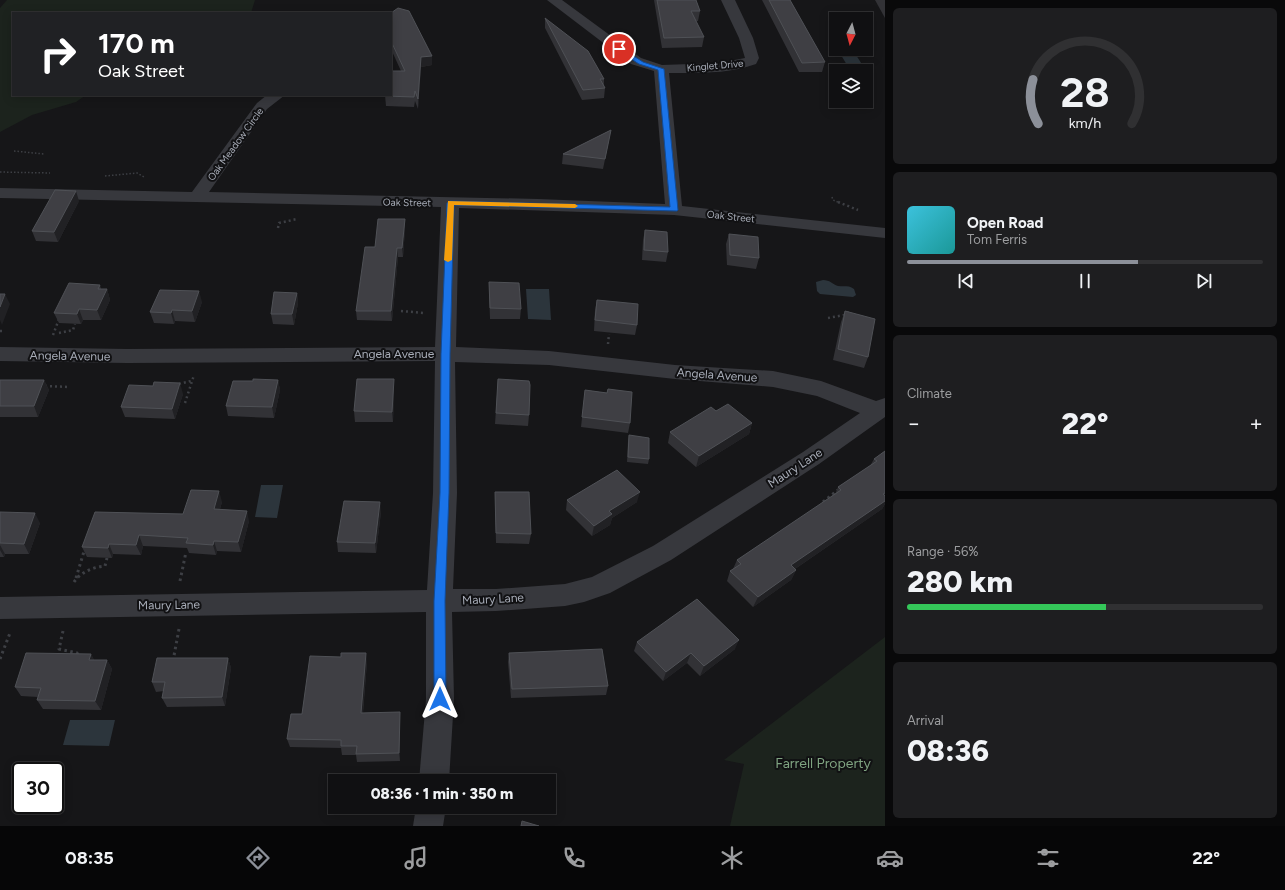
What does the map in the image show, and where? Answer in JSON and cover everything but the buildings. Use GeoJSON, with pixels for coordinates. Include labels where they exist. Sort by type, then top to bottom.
{"type":"FeatureCollection","features":[{"type":"Feature","properties":{"kind":"street"},"geometry":{"type":"LineString","coordinates":[[554,0],[636,61],[661,69],[674,210]]}},
{"type":"Feature","properties":{"kind":"street","name":"Kinglet Drive"},"geometry":{"type":"LineString","coordinates":[[661,69],[719,67],[745,64],[751,61],[752,58],[746,38],[728,0]]}},
{"type":"Feature","properties":{"kind":"street","name":"Oak Meadow Circle"},"geometry":{"type":"LineString","coordinates":[[197,197],[262,106],[276,96]]}},
{"type":"Feature","properties":{"kind":"street","name":"Oak Street"},"geometry":{"type":"LineString","coordinates":[[0,193],[450,203],[674,210],[884,235]]}},
{"type":"Feature","properties":{"kind":"street"},"geometry":{"type":"LineString","coordinates":[[435,774],[440,699],[439,601],[444,493],[445,354],[450,203]]}},
{"type":"Feature","properties":{"kind":"street","name":"Angela Avenue"},"geometry":{"type":"LineString","coordinates":[[0,354],[200,356],[445,354],[549,358],[675,372],[773,379],[821,389],[881,409]]}},
{"type":"Feature","properties":{"kind":"street","name":"Maury Lane"},"geometry":{"type":"LineString","coordinates":[[0,608],[496,600],[565,595],[584,591],[601,585],[662,553],[811,458],[881,409]]}},
{"type":"Feature","properties":{"kind":"street"},"geometry":{"type":"LineString","coordinates":[[428,826],[430,814]]}},
{"type":"Feature","properties":{"kind":"path"},"geometry":{"type":"LineString","coordinates":[[14,151],[44,154]]}},
{"type":"Feature","properties":{"kind":"path"},"geometry":{"type":"LineString","coordinates":[[0,172],[50,173]]}},
{"type":"Feature","properties":{"kind":"path"},"geometry":{"type":"LineString","coordinates":[[832,197],[833,200],[859,211]]}},
{"type":"Feature","properties":{"kind":"path"},"geometry":{"type":"LineString","coordinates":[[828,318],[844,315],[849,312]]}},
{"type":"Feature","properties":{"kind":"path"},"geometry":{"type":"LineString","coordinates":[[50,341],[61,314]]}},
{"type":"Feature","properties":{"kind":"path"},"geometry":{"type":"LineString","coordinates":[[46,336],[73,330],[76,324]]}},
{"type":"Feature","properties":{"kind":"path"},"geometry":{"type":"LineString","coordinates":[[185,403],[200,356]]}},
{"type":"Feature","properties":{"kind":"path"},"geometry":{"type":"LineString","coordinates":[[173,385],[192,380]]}},
{"type":"Feature","properties":{"kind":"path"},"geometry":{"type":"LineString","coordinates":[[40,386],[70,387]]}},
{"type":"Feature","properties":{"kind":"path"},"geometry":{"type":"LineString","coordinates":[[823,503],[840,488]]}},
{"type":"Feature","properties":{"kind":"path"},"geometry":{"type":"LineString","coordinates":[[79,657],[77,653],[59,649],[68,608],[86,544]]}},
{"type":"Feature","properties":{"kind":"path"},"geometry":{"type":"LineString","coordinates":[[172,668],[186,552]]}},
{"type":"Feature","properties":{"kind":"path"},"geometry":{"type":"LineString","coordinates":[[76,578],[100,566],[105,566],[107,558]]}},
{"type":"Feature","properties":{"kind":"path"},"geometry":{"type":"LineString","coordinates":[[173,657],[180,660]]}},
{"type":"Feature","properties":{"kind":"green space"},"geometry":{"type":"Polygon","coordinates":[[[7,0],[255,0],[251,12],[12,12],[12,96],[85,96],[76,102],[32,115],[0,132],[0,8],[7,0]]]}},
{"type":"Feature","properties":{"kind":"green space","name":"Farrell Property"},"geometry":{"type":"Polygon","coordinates":[[[885,637],[885,826],[730,826],[744,764],[724,760],[885,637]]]}},
{"type":"Feature","properties":{"kind":"shaded area"},"geometry":{"type":"Polygon","coordinates":[[[842,56],[857,56],[862,64],[846,64],[842,56]]]}},
{"type":"Feature","properties":{"kind":"shaded area"},"geometry":{"type":"Polygon","coordinates":[[[823,280],[829,281],[838,286],[852,288],[854,289],[856,295],[853,297],[820,294],[817,291],[816,282],[823,280]]]}},
{"type":"Feature","properties":{"kind":"shaded area"},"geometry":{"type":"Polygon","coordinates":[[[526,289],[549,289],[551,320],[528,319],[526,289]]]}},
{"type":"Feature","properties":{"kind":"shaded area"},"geometry":{"type":"Polygon","coordinates":[[[261,485],[283,485],[277,518],[255,517],[261,485]]]}},
{"type":"Feature","properties":{"kind":"shaded area"},"geometry":{"type":"Polygon","coordinates":[[[70,720],[115,720],[109,746],[63,745],[70,720]]]}},
{"type":"Feature","properties":{"kind":"slow traffic"},"geometry":{"type":"LineString","coordinates":[[448,260],[450,203],[575,206]]}},
{"type":"Feature","properties":{"kind":"route"},"geometry":{"type":"LineString","coordinates":[[440,699],[439,601],[444,493],[445,354],[450,203],[538,204],[674,210],[661,69],[636,61],[619,49]]}}]}
